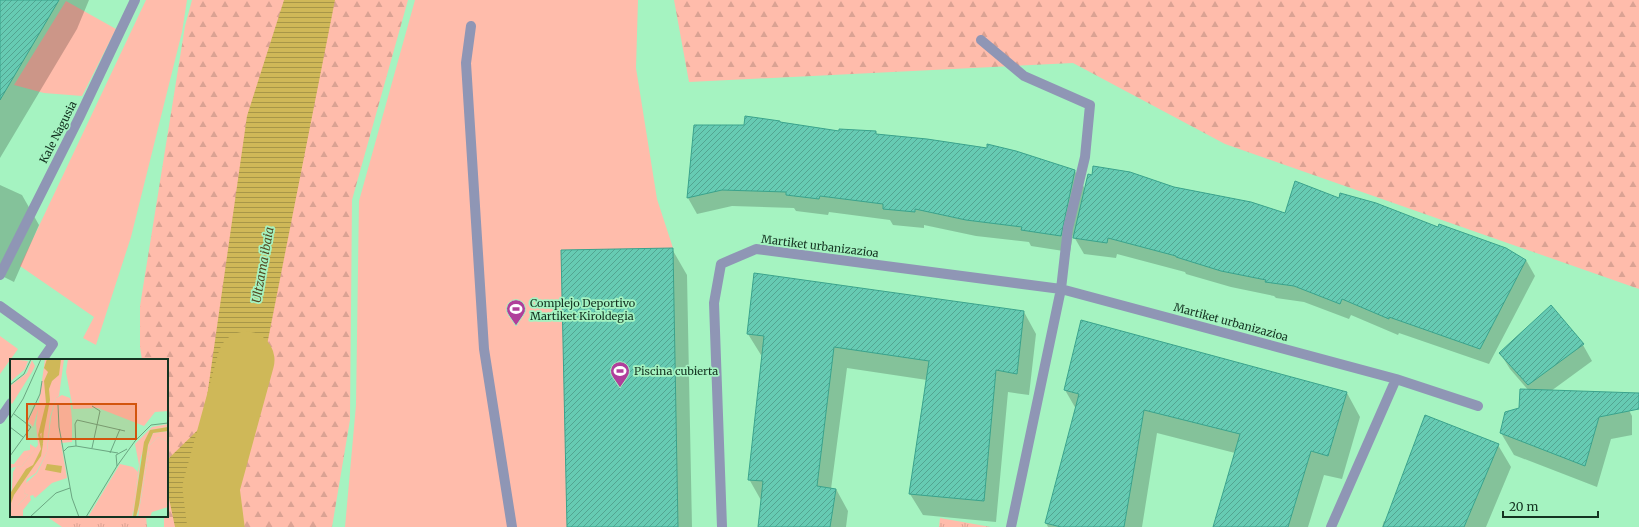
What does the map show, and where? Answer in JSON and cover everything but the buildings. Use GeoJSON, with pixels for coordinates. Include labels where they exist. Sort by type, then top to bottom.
{"type":"FeatureCollection","features":[{"type":"Feature","properties":{"kind":"street","name":"Kale Nagusia"},"geometry":{"type":"LineString","coordinates":[[0,274],[79,118],[135,0]]}},
{"type":"Feature","properties":{"kind":"street"},"geometry":{"type":"LineString","coordinates":[[471,26],[466,63],[484,349],[512,527]]}},
{"type":"Feature","properties":{"kind":"street"},"geometry":{"type":"LineString","coordinates":[[981,40],[1024,76],[1090,105],[1086,157],[1068,228],[1061,288],[1012,527]]}},
{"type":"Feature","properties":{"kind":"street","name":"Martiket urbanizazioa"},"geometry":{"type":"LineString","coordinates":[[722,527],[714,303],[721,264],[756,250],[1061,288],[1396,379],[1478,406]]}},
{"type":"Feature","properties":{"kind":"street"},"geometry":{"type":"LineString","coordinates":[[0,306],[53,344],[43,359]]}},
{"type":"Feature","properties":{"kind":"street"},"geometry":{"type":"LineString","coordinates":[[1331,527],[1396,379]]}},
{"type":"Feature","properties":{"kind":"street"},"geometry":{"type":"LineString","coordinates":[[0,419],[10,404]]}},
{"type":"Feature","properties":{"kind":"green space"},"geometry":{"type":"Polygon","coordinates":[[[146,0],[187,0],[182,32],[131,237],[96,345],[83,338],[94,317],[20,266],[146,0]]]}},
{"type":"Feature","properties":{"kind":"green space"},"geometry":{"type":"Polygon","coordinates":[[[192,0],[408,0],[352,200],[350,420],[332,527],[164,527],[164,517],[168,517],[168,359],[142,359],[140,347],[140,306],[185,26],[192,0]]]}},
{"type":"Feature","properties":{"kind":"green space","name":"Complejo Deportivo Martiket Kiroldegia"},"geometry":{"type":"Polygon","coordinates":[[[415,0],[638,0],[636,68],[657,199],[673,248],[678,527],[345,527],[356,405],[359,201],[415,0]]]}},
{"type":"Feature","properties":{"kind":"green space"},"geometry":{"type":"Polygon","coordinates":[[[674,0],[1639,0],[1639,289],[1225,144],[1073,63],[689,82],[674,0]]]}},
{"type":"Feature","properties":{"kind":"green space"},"geometry":{"type":"Polygon","coordinates":[[[66,1],[116,29],[82,96],[44,93],[14,85],[66,1]]]}},
{"type":"Feature","properties":{"kind":"green space"},"geometry":{"type":"Polygon","coordinates":[[[0,336],[18,349],[0,374],[0,336]]]}},
{"type":"Feature","properties":{"kind":"green space"},"geometry":{"type":"Polygon","coordinates":[[[47,517],[146,517],[147,527],[62,527],[47,517]]]}},
{"type":"Feature","properties":{"kind":"green space"},"geometry":{"type":"Polygon","coordinates":[[[940,518],[991,527],[939,527],[940,518]]]}},
{"type":"Feature","properties":{"kind":"water"},"geometry":{"type":"Polygon","coordinates":[[[284,0],[335,0],[253,416],[194,456],[219,527],[175,527],[168,494],[168,459],[203,425],[247,116],[284,0]]]}},
{"type":"Feature","properties":{"kind":"waterway","name":"Ultzama ibaia"},"geometry":{"type":"LineString","coordinates":[[216,527],[211,488],[246,360]]}},
{"type":"Feature","properties":{"kind":"place","name":"Complejo Deportivo Martiket Kiroldegia"},"geometry":{"type":"Point","coordinates":[516,326]}},
{"type":"Feature","properties":{"kind":"place","name":"Piscina cubierta"},"geometry":{"type":"Point","coordinates":[620,388]}}]}
